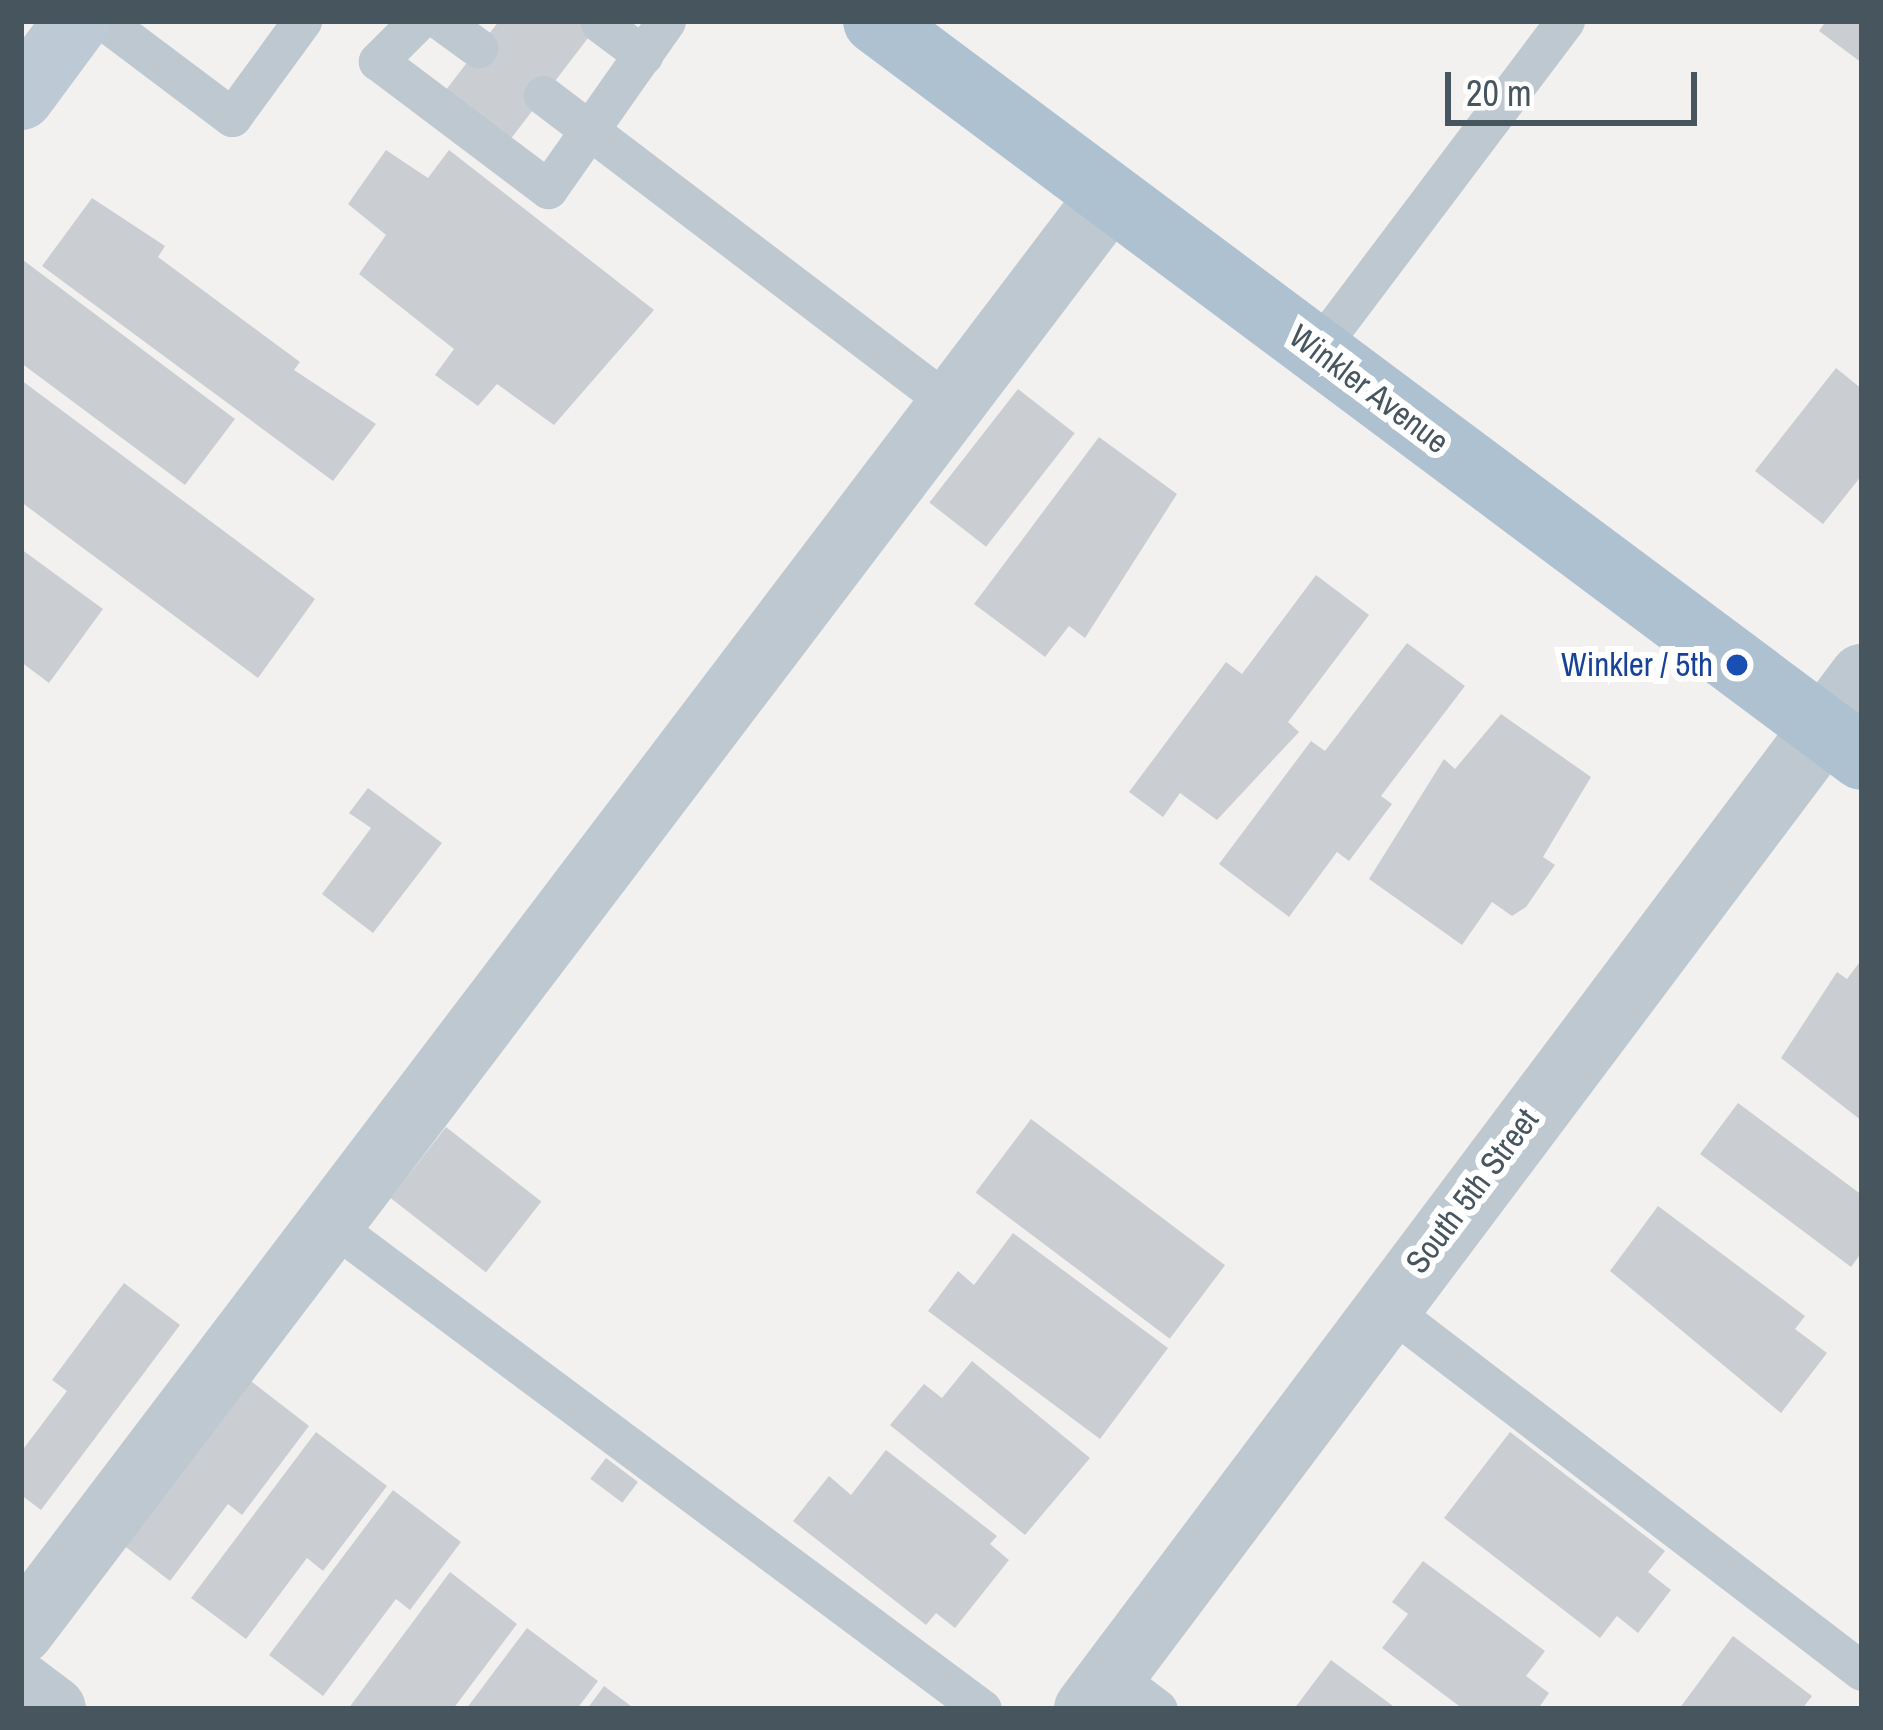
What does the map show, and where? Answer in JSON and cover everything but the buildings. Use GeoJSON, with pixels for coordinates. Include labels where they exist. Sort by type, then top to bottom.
{"type":"FeatureCollection","features":[{"type":"Feature","properties":{"kind":"main road"},"geometry":{"type":"LineString","coordinates":[[21,97],[77,21]]}},
{"type":"Feature","properties":{"kind":"main road","name":"Winkler Avenue"},"geometry":{"type":"LineString","coordinates":[[876,21],[1843,743]]}},
{"type":"Feature","properties":{"kind":"street"},"geometry":{"type":"LineString","coordinates":[[21,1631],[325,1220],[1111,196]]}},
{"type":"Feature","properties":{"kind":"street","name":"South 5th Street"},"geometry":{"type":"LineString","coordinates":[[1119,1698],[1386,1307],[1843,743],[1862,677]]}},
{"type":"Feature","properties":{"kind":"street"},"geometry":{"type":"LineString","coordinates":[[21,1685],[52,1709]]}},
{"type":"Feature","properties":{"kind":"lane"},"geometry":{"type":"LineString","coordinates":[[104,21],[232,117],[302,21]]}},
{"type":"Feature","properties":{"kind":"lane"},"geometry":{"type":"LineString","coordinates":[[418,21],[378,62],[548,189],[666,21]]}},
{"type":"Feature","properties":{"kind":"lane"},"geometry":{"type":"LineString","coordinates":[[442,21],[478,48]]}},
{"type":"Feature","properties":{"kind":"lane"},"geometry":{"type":"LineString","coordinates":[[1317,350],[1565,21]]}},
{"type":"Feature","properties":{"kind":"lane"},"geometry":{"type":"LineString","coordinates":[[600,23],[643,55]]}},
{"type":"Feature","properties":{"kind":"lane"},"geometry":{"type":"LineString","coordinates":[[543,95],[950,404]]}},
{"type":"Feature","properties":{"kind":"lane"},"geometry":{"type":"LineString","coordinates":[[325,1220],[982,1709]]}},
{"type":"Feature","properties":{"kind":"lane"},"geometry":{"type":"LineString","coordinates":[[1386,1307],[1862,1671]]}},
{"type":"Feature","properties":{"kind":"place","name":"Winkler / 5th"},"geometry":{"type":"Point","coordinates":[1737,665]}}]}
